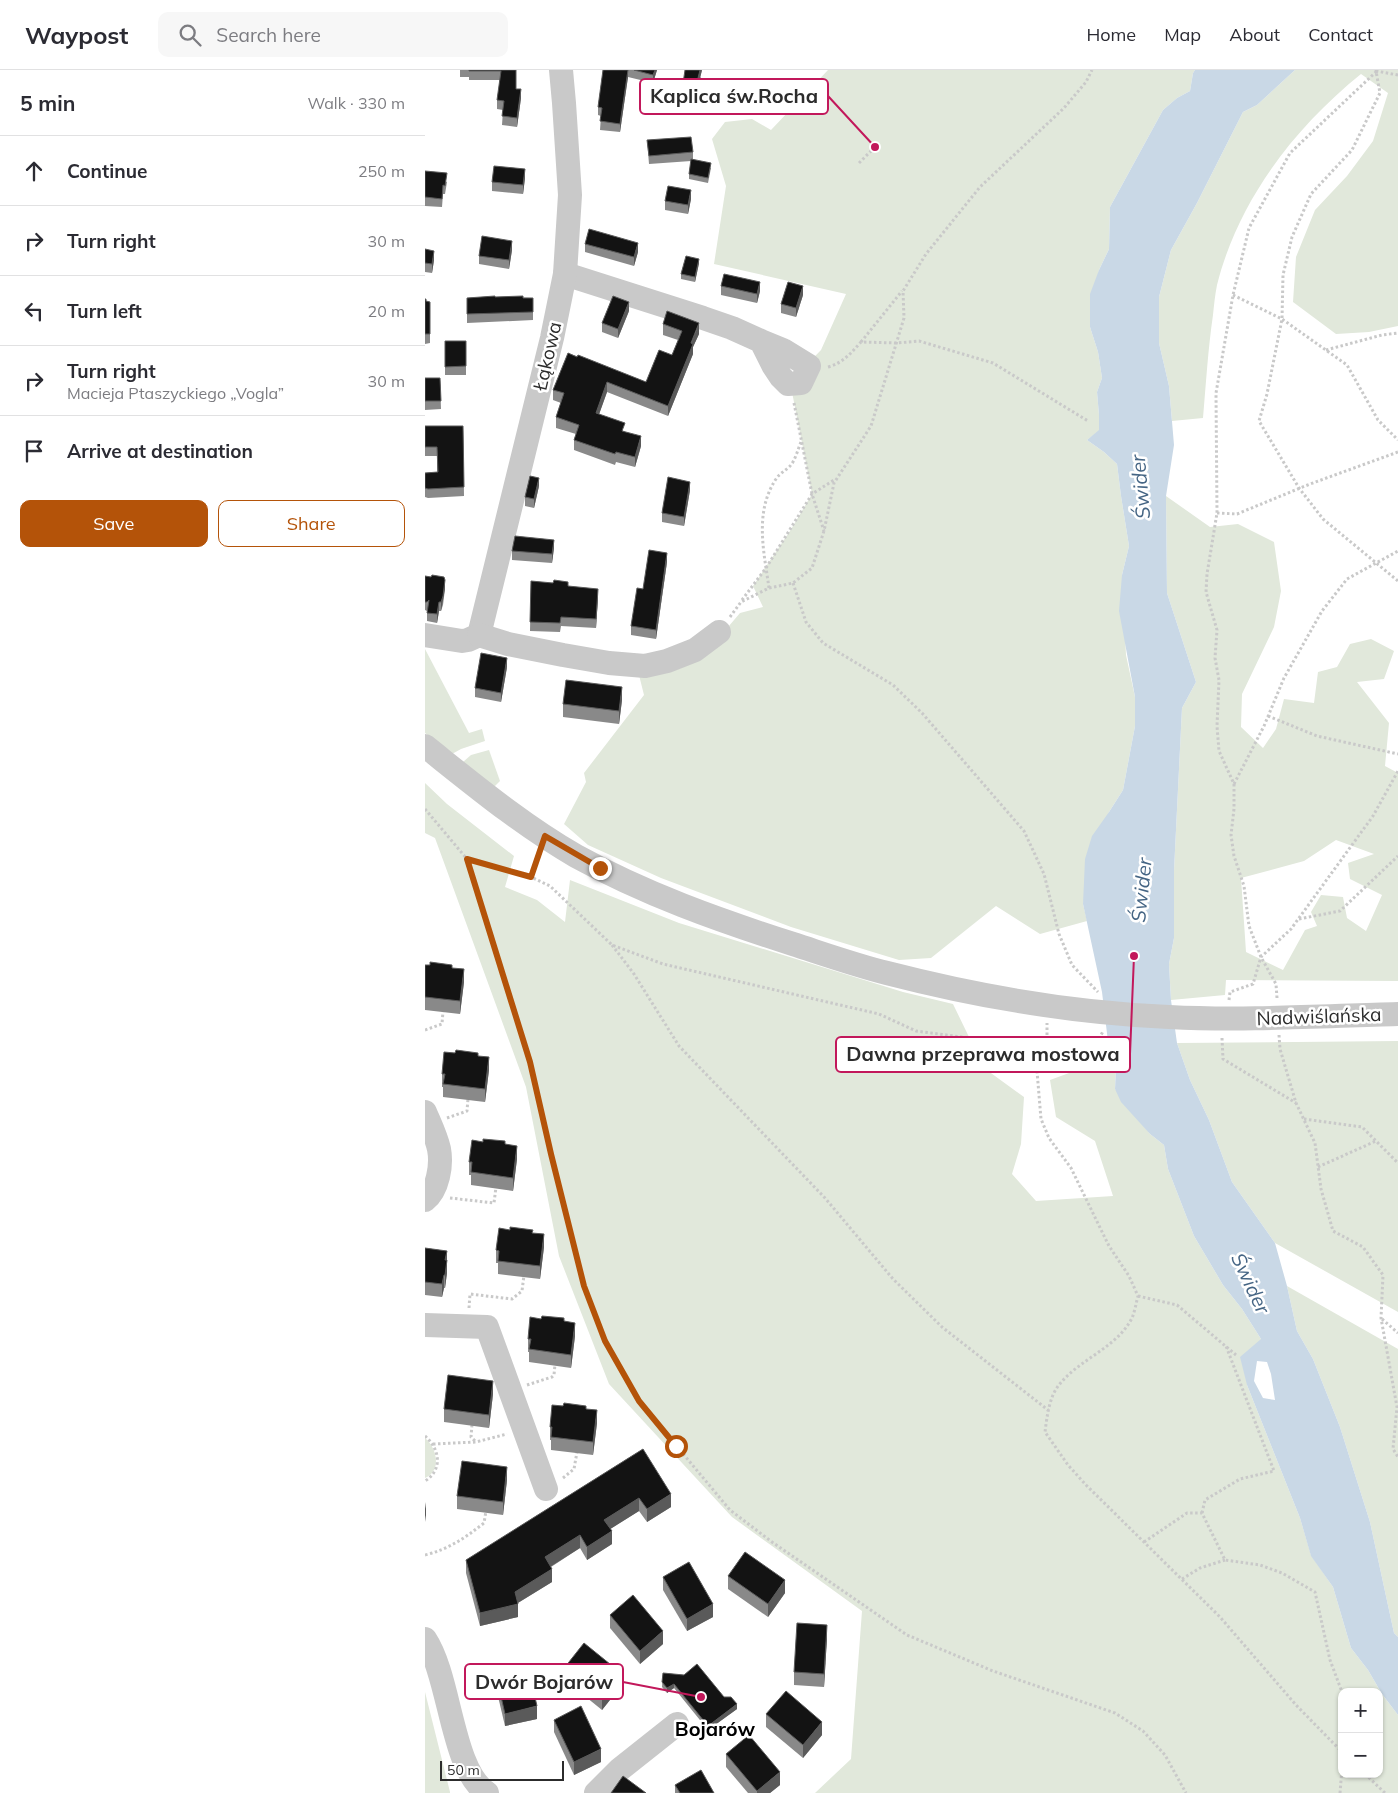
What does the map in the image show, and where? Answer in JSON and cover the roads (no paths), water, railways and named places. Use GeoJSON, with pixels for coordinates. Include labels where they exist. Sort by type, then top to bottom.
{"type":"FeatureCollection","features":[{"type":"Feature","properties":{"kind":"street","name":"Łąkowa"},"geometry":{"type":"LineString","coordinates":[[479,636],[552,338],[565,274],[570,195],[565,103],[561,70]]}},
{"type":"Feature","properties":{"kind":"street"},"geometry":{"type":"LineString","coordinates":[[565,274],[710,320],[783,350],[809,366],[801,383],[788,384],[781,377],[761,341]]}},
{"type":"Feature","properties":{"kind":"street"},"geometry":{"type":"LineString","coordinates":[[425,635],[462,641],[479,636],[563,655],[617,664],[645,666],[667,661],[695,650],[719,632]]}},
{"type":"Feature","properties":{"kind":"street","name":"Nadwiślańska"},"geometry":{"type":"LineString","coordinates":[[425,746],[491,800],[545,836],[575,855],[649,892],[707,916],[885,973],[1000,999],[1079,1010],[1170,1018],[1398,1014]]}},
{"type":"Feature","properties":{"kind":"street"},"geometry":{"type":"LineString","coordinates":[[435,1116],[439,1149],[439,1161],[434,1188],[435,1198]]}},
{"type":"Feature","properties":{"kind":"street"},"geometry":{"type":"LineString","coordinates":[[425,1325],[487,1327],[546,1489]]}},
{"type":"Feature","properties":{"kind":"street"},"geometry":{"type":"LineString","coordinates":[[425,1639],[440,1671],[463,1758],[474,1781],[487,1793]]}},
{"type":"Feature","properties":{"kind":"street"},"geometry":{"type":"LineString","coordinates":[[596,1793],[619,1770],[677,1724]]}},
{"type":"Feature","properties":{"kind":"water","name":"Świder"},"geometry":{"type":"Polygon","coordinates":[[[1195,70],[1295,70],[1257,105],[1243,112],[1171,250],[1159,297],[1159,343],[1169,386],[1174,445],[1166,496],[1167,593],[1196,682],[1182,708],[1174,871],[1174,938],[1169,964],[1171,1000],[1177,1043],[1190,1080],[1209,1120],[1232,1182],[1275,1243],[1297,1331],[1313,1359],[1340,1427],[1370,1522],[1394,1633],[1398,1637],[1398,1715],[1383,1695],[1383,1688],[1378,1688],[1368,1670],[1351,1648],[1333,1587],[1311,1556],[1300,1518],[1247,1385],[1240,1357],[1261,1339],[1242,1309],[1223,1285],[1194,1236],[1168,1169],[1164,1145],[1150,1134],[1121,1102],[1115,1089],[1116,1067],[1110,1058],[1102,992],[1083,904],[1085,859],[1092,836],[1123,790],[1135,726],[1135,697],[1119,611],[1122,575],[1129,546],[1117,464],[1087,440],[1099,430],[1097,392],[1102,378],[1098,352],[1090,327],[1090,294],[1109,249],[1110,207],[1163,110],[1177,98],[1190,91],[1195,70]],[[1257,1361],[1254,1381],[1263,1398],[1275,1400],[1267,1362],[1257,1361]]]}},
{"type":"Feature","properties":{"kind":"place","name":"Kaplica św.Rocha"},"geometry":{"type":"Point","coordinates":[875,147]}},
{"type":"Feature","properties":{"kind":"place","name":"Dawna przeprawa mostowa"},"geometry":{"type":"Point","coordinates":[1134,956]}},
{"type":"Feature","properties":{"kind":"place","name":"Dwór Bojarów"},"geometry":{"type":"Point","coordinates":[701,1697]}},
{"type":"Feature","properties":{"kind":"district","name":"Bojarów"},"geometry":{"type":"Point","coordinates":[715,1728]}}]}
